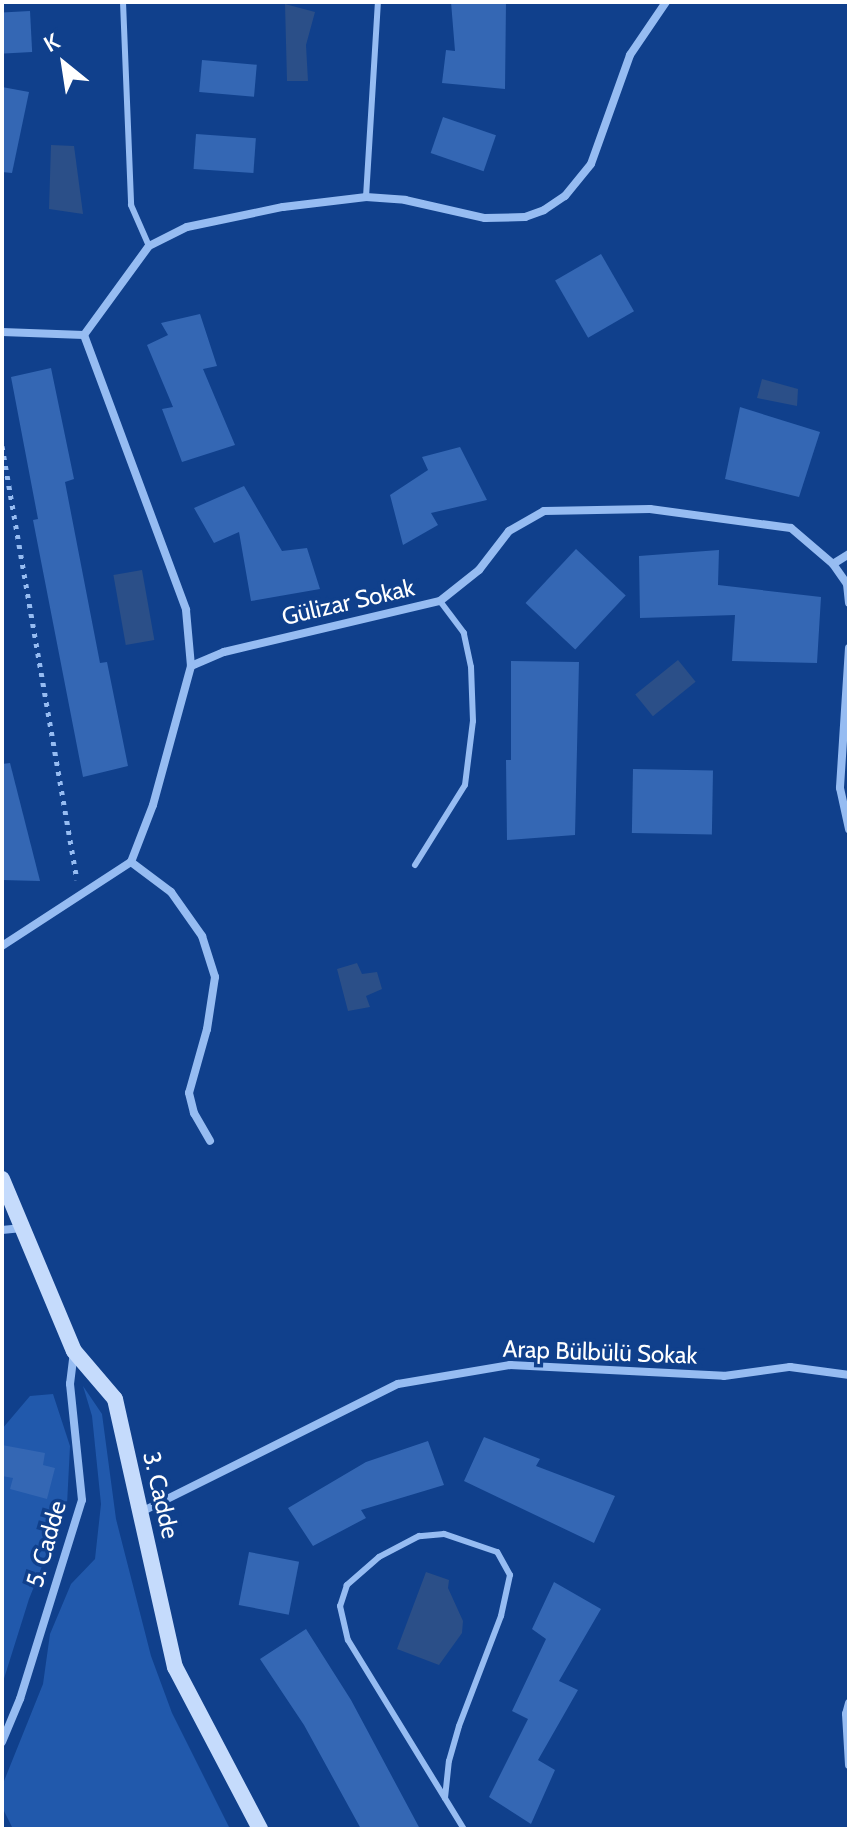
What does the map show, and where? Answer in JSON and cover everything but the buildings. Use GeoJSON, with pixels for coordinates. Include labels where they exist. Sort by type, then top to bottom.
{"type":"FeatureCollection","features":[{"type":"Feature","properties":{"kind":"main road","name":"3. Cadde"},"geometry":{"type":"LineString","coordinates":[[2,1179],[74,1351],[115,1399],[175,1667],[260,1829]]}},
{"type":"Feature","properties":{"kind":"street"},"geometry":{"type":"LineString","coordinates":[[84,335],[149,246],[187,227],[283,207],[366,197],[405,200],[485,218],[505,219],[544,210],[565,196],[591,164],[630,55],[666,2]]}},
{"type":"Feature","properties":{"kind":"street"},"geometry":{"type":"LineString","coordinates":[[2,332],[84,335]]}},
{"type":"Feature","properties":{"kind":"street"},"geometry":{"type":"LineString","coordinates":[[2,946],[131,862],[153,805],[191,666],[186,610],[84,335]]}},
{"type":"Feature","properties":{"kind":"street","name":"Gülizar Sokak"},"geometry":{"type":"LineString","coordinates":[[191,666],[238,649],[440,601],[479,570],[509,531],[544,511],[650,509],[791,528],[833,564],[847,584],[849,603]]}},
{"type":"Feature","properties":{"kind":"street"},"geometry":{"type":"LineString","coordinates":[[833,564],[849,554]]}},
{"type":"Feature","properties":{"kind":"street"},"geometry":{"type":"LineString","coordinates":[[849,648],[840,788],[849,829]]}},
{"type":"Feature","properties":{"kind":"street"},"geometry":{"type":"LineString","coordinates":[[131,862],[171,892],[202,936],[215,977],[207,1029],[189,1093],[194,1113],[210,1141]]}},
{"type":"Feature","properties":{"kind":"street"},"geometry":{"type":"LineString","coordinates":[[2,1230],[23,1228]]}},
{"type":"Feature","properties":{"kind":"street","name":"5. Cadde"},"geometry":{"type":"LineString","coordinates":[[2,1742],[20,1699],[82,1500],[70,1384],[74,1351]]}},
{"type":"Feature","properties":{"kind":"street","name":"Arap Bülbülü Sokak"},"geometry":{"type":"LineString","coordinates":[[140,1513],[398,1384],[510,1365],[724,1376],[790,1367],[849,1375]]}},
{"type":"Feature","properties":{"kind":"street"},"geometry":{"type":"LineString","coordinates":[[849,1703],[846,1714],[849,1765]]}},
{"type":"Feature","properties":{"kind":"lane"},"geometry":{"type":"LineString","coordinates":[[123,2],[131,205],[149,246]]}},
{"type":"Feature","properties":{"kind":"lane"},"geometry":{"type":"LineString","coordinates":[[366,197],[378,2]]}},
{"type":"Feature","properties":{"kind":"lane"},"geometry":{"type":"LineString","coordinates":[[415,865],[465,785],[473,721],[471,667],[464,633],[440,601]]}},
{"type":"Feature","properties":{"kind":"lane"},"geometry":{"type":"LineString","coordinates":[[445,1798],[453,1749],[501,1616],[510,1575],[497,1552],[444,1534],[419,1536],[379,1557],[347,1585],[340,1606],[348,1640],[464,1829]]}},
{"type":"Feature","properties":{"kind":"path"},"geometry":{"type":"LineString","coordinates":[[2,446],[79,896]]}},
{"type":"Feature","properties":{"kind":"shaded area"},"geometry":{"type":"Polygon","coordinates":[[[285,4],[315,12],[306,45],[308,81],[287,81],[285,4]]]}},
{"type":"Feature","properties":{"kind":"shaded area"},"geometry":{"type":"Polygon","coordinates":[[[51,145],[74,146],[83,214],[49,209],[51,145]]]}},
{"type":"Feature","properties":{"kind":"shaded area"},"geometry":{"type":"Polygon","coordinates":[[[762,379],[798,389],[797,406],[757,398],[762,379]]]}},
{"type":"Feature","properties":{"kind":"shaded area"},"geometry":{"type":"Polygon","coordinates":[[[142,570],[154,640],[126,645],[113,575],[142,570]]]}},
{"type":"Feature","properties":{"kind":"shaded area"},"geometry":{"type":"Polygon","coordinates":[[[678,660],[696,682],[653,716],[635,695],[678,660]]]}},
{"type":"Feature","properties":{"kind":"shaded area"},"geometry":{"type":"Polygon","coordinates":[[[357,963],[362,974],[377,972],[382,989],[366,996],[370,1007],[348,1011],[337,969],[357,963]]]}},
{"type":"Feature","properties":{"kind":"shaded area"},"geometry":{"type":"Polygon","coordinates":[[[83,1386],[102,1414],[116,1519],[151,1656],[172,1713],[230,1829],[13,1829],[2,1807],[2,1786],[43,1684],[50,1634],[71,1584],[95,1559],[101,1504],[92,1416],[83,1386]]]}},
{"type":"Feature","properties":{"kind":"shaded area"},"geometry":{"type":"Polygon","coordinates":[[[53,1394],[70,1446],[67,1505],[29,1599],[2,1685],[2,1429],[30,1396],[53,1394]]]}},
{"type":"Feature","properties":{"kind":"shaded area"},"geometry":{"type":"Polygon","coordinates":[[[426,1572],[449,1580],[448,1588],[463,1621],[462,1633],[439,1665],[397,1649],[426,1572]]]}}]}
